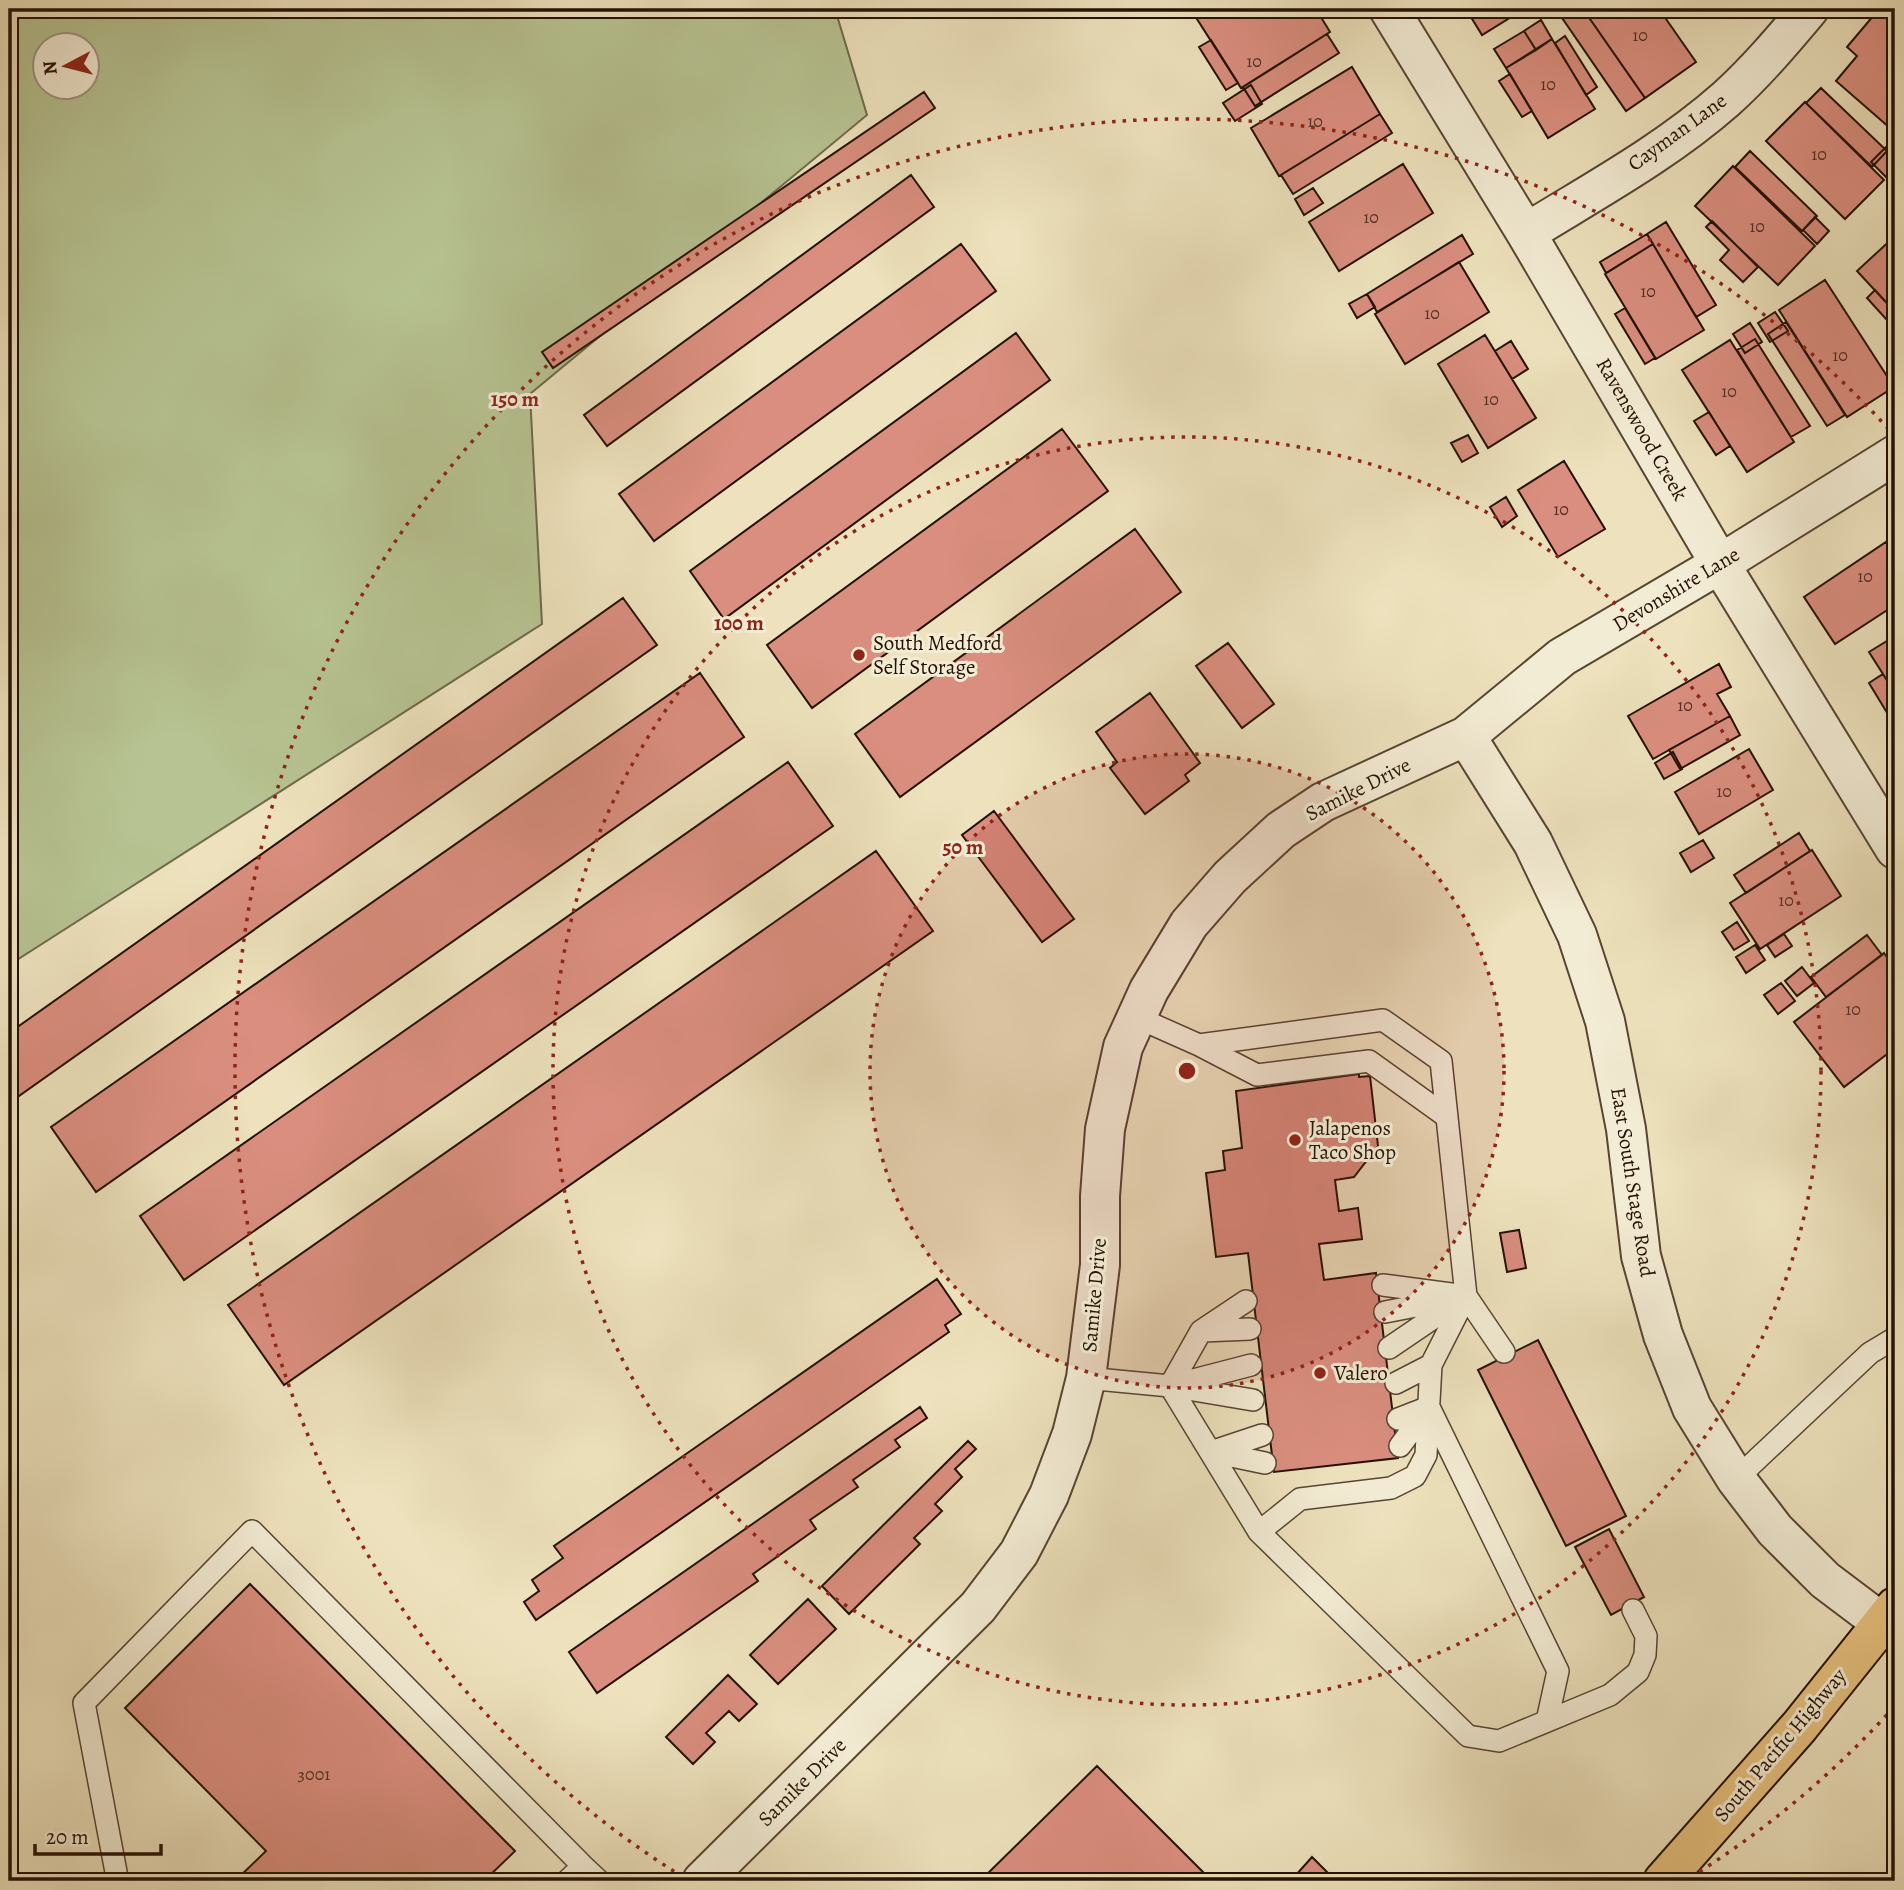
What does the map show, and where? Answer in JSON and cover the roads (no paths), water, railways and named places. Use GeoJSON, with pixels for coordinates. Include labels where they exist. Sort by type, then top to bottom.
{"type":"FeatureCollection","features":[{"type":"Feature","properties":{"kind":"main road","name":"South Pacific Highway"},"geometry":{"type":"LineString","coordinates":[[1663,1881],[1891,1622]]}},
{"type":"Feature","properties":{"kind":"street","name":"Ravenswood Creek"},"geometry":{"type":"LineString","coordinates":[[1389,9],[1527,233],[1720,564],[1895,849]]}},
{"type":"Feature","properties":{"kind":"street","name":"Cayman Lane"},"geometry":{"type":"LineString","coordinates":[[1527,233],[1673,140],[1726,99],[1809,9]]}},
{"type":"Feature","properties":{"kind":"street","name":"Devonshire Lane"},"geometry":{"type":"LineString","coordinates":[[1466,736],[1562,657],[1720,564],[1895,455]]}},
{"type":"Feature","properties":{"kind":"street","name":"Samike Drive"},"geometry":{"type":"LineString","coordinates":[[702,1881],[978,1607],[1019,1553],[1049,1495],[1072,1434],[1086,1378],[1100,1265],[1100,1196],[1105,1129],[1123,1047],[1149,990],[1189,924],[1230,877],[1281,830],[1323,802],[1466,736]]}},
{"type":"Feature","properties":{"kind":"street","name":"East South Stage Road"},"geometry":{"type":"LineString","coordinates":[[1466,736],[1533,843],[1577,934],[1605,1021],[1626,1129],[1642,1256],[1663,1335],[1692,1408],[1736,1479],[1775,1530],[1825,1580],[1891,1622]]}},
{"type":"Feature","properties":{"kind":"lane"},"geometry":{"type":"LineString","coordinates":[[1136,1017],[1257,1075],[1369,1061],[1447,1117]]}},
{"type":"Feature","properties":{"kind":"lane"},"geometry":{"type":"LineString","coordinates":[[1199,1045],[1383,1020],[1441,1061],[1466,1296],[1504,1352]]}},
{"type":"Feature","properties":{"kind":"lane"},"geometry":{"type":"LineString","coordinates":[[1383,1285],[1466,1296]]}},
{"type":"Feature","properties":{"kind":"lane"},"geometry":{"type":"LineString","coordinates":[[1385,1312],[1466,1296]]}},
{"type":"Feature","properties":{"kind":"lane"},"geometry":{"type":"LineString","coordinates":[[1389,1348],[1466,1296]]}},
{"type":"Feature","properties":{"kind":"lane"},"geometry":{"type":"LineString","coordinates":[[1259,1532],[1300,1499],[1391,1488],[1415,1476],[1426,1455],[1431,1365],[1466,1296]]}},
{"type":"Feature","properties":{"kind":"lane"},"geometry":{"type":"LineString","coordinates":[[1170,1386],[1201,1331],[1246,1301]]}},
{"type":"Feature","properties":{"kind":"lane"},"geometry":{"type":"LineString","coordinates":[[1201,1331],[1250,1329]]}},
{"type":"Feature","properties":{"kind":"lane"},"geometry":{"type":"LineString","coordinates":[[1736,1479],[1870,1353],[1895,1338]]}},
{"type":"Feature","properties":{"kind":"lane"},"geometry":{"type":"LineString","coordinates":[[1170,1386],[1251,1365]]}},
{"type":"Feature","properties":{"kind":"lane"},"geometry":{"type":"LineString","coordinates":[[1396,1383],[1431,1365]]}},
{"type":"Feature","properties":{"kind":"lane"},"geometry":{"type":"LineString","coordinates":[[1086,1378],[1170,1386],[1253,1400]]}},
{"type":"Feature","properties":{"kind":"lane"},"geometry":{"type":"LineString","coordinates":[[1170,1386],[1259,1532],[1468,1736],[1499,1741],[1610,1695],[1638,1672],[1645,1655],[1646,1636],[1633,1610]]}},
{"type":"Feature","properties":{"kind":"lane"},"geometry":{"type":"LineString","coordinates":[[1398,1419],[1429,1407]]}},
{"type":"Feature","properties":{"kind":"lane"},"geometry":{"type":"LineString","coordinates":[[1400,1446],[1429,1407]]}},
{"type":"Feature","properties":{"kind":"lane"},"geometry":{"type":"LineString","coordinates":[[1429,1407],[1558,1671],[1547,1721]]}},
{"type":"Feature","properties":{"kind":"lane"},"geometry":{"type":"LineString","coordinates":[[1212,1452],[1262,1436]]}},
{"type":"Feature","properties":{"kind":"lane"},"geometry":{"type":"LineString","coordinates":[[1212,1452],[1265,1462]]}},
{"type":"Feature","properties":{"kind":"lane"},"geometry":{"type":"LineString","coordinates":[[113,1881],[117,1872],[84,1703],[252,1531],[599,1881]]}},
{"type":"Feature","properties":{"kind":"lane"},"geometry":{"type":"LineString","coordinates":[[567,1881],[583,1866]]}},
{"type":"Feature","properties":{"kind":"place","name":"South Medford Self Storage"},"geometry":{"type":"Point","coordinates":[859,655]}},
{"type":"Feature","properties":{"kind":"place","name":"Jalapenos Taco Shop"},"geometry":{"type":"Point","coordinates":[1295,1140]}},
{"type":"Feature","properties":{"kind":"place","name":"Valero"},"geometry":{"type":"Point","coordinates":[1320,1373]}}]}
